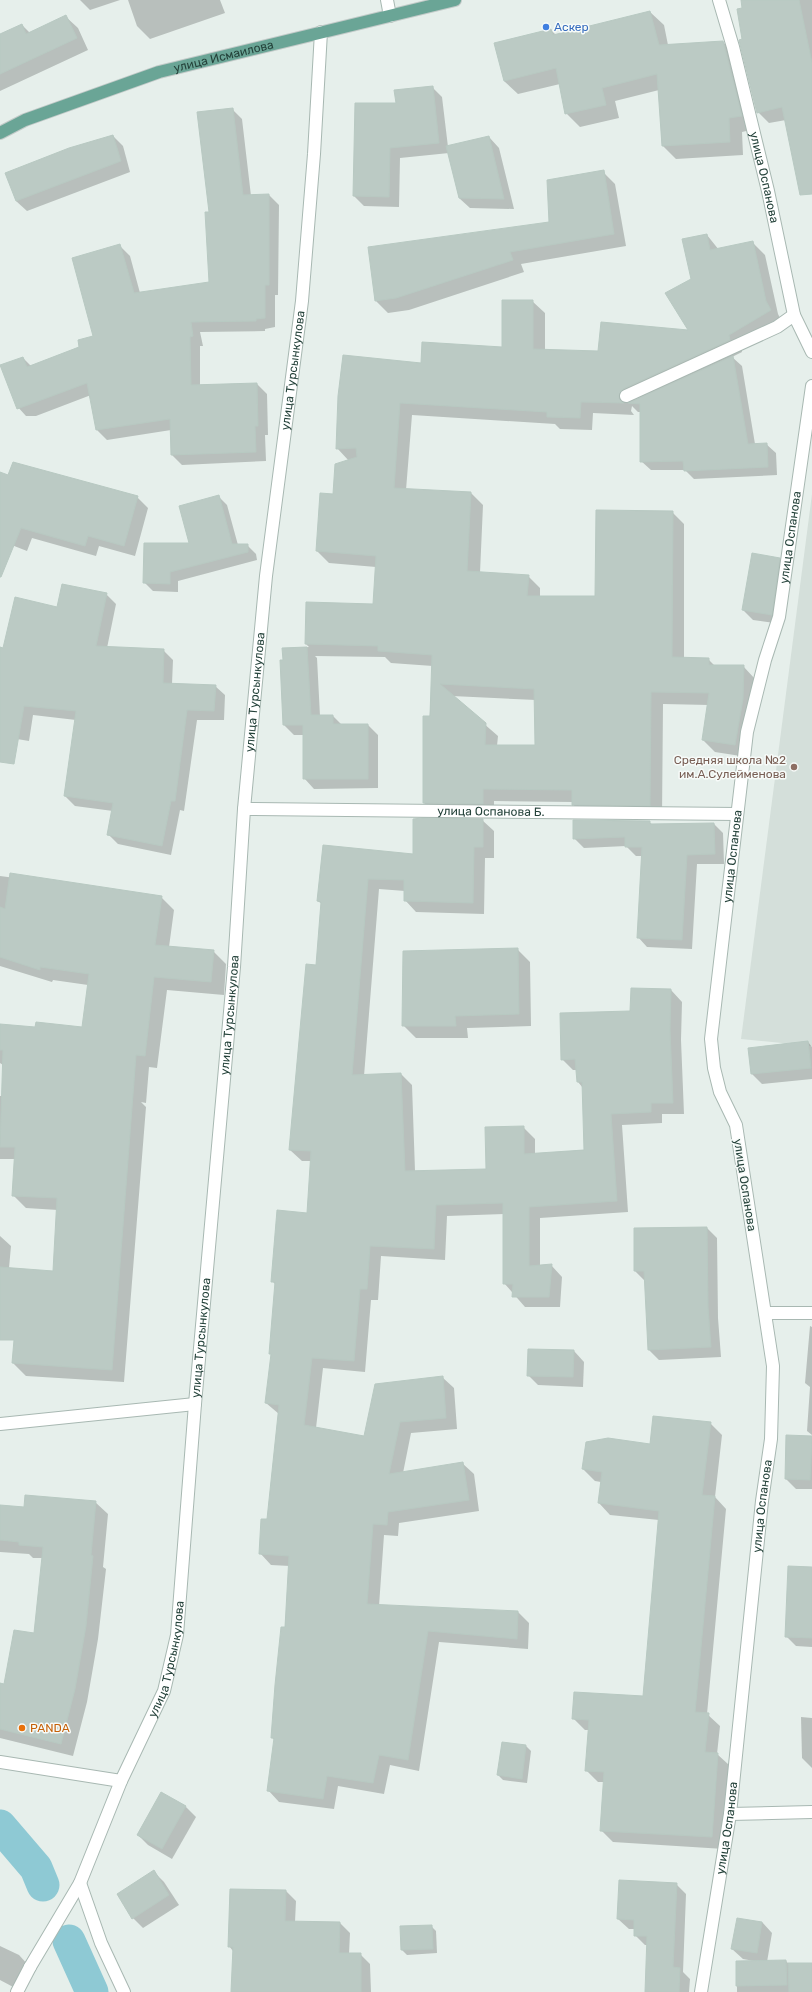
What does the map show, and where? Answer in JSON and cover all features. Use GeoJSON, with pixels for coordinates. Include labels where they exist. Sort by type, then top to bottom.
{"type":"FeatureCollection","features":[{"type":"Feature","properties":{"kind":"main road","name":"улица Исмаилова"},"geometry":{"type":"LineString","coordinates":[[0,133],[25,120],[159,72],[455,0]]}},
{"type":"Feature","properties":{"kind":"street"},"geometry":{"type":"LineString","coordinates":[[387,0],[390,16]]}},
{"type":"Feature","properties":{"kind":"street","name":"улица Оспанова"},"geometry":{"type":"LineString","coordinates":[[719,0],[733,47],[768,191],[794,315],[812,352]]}},
{"type":"Feature","properties":{"kind":"street","name":"улица Турсынкулова"},"geometry":{"type":"LineString","coordinates":[[17,1992],[30,1967],[80,1883],[121,1781],[164,1691],[176,1635],[234,967],[244,809],[266,576],[302,302],[314,154],[321,32]]}},
{"type":"Feature","properties":{"kind":"street"},"geometry":{"type":"LineString","coordinates":[[626,396],[778,327],[794,315]]}},
{"type":"Feature","properties":{"kind":"street","name":"улица Оспанова"},"geometry":{"type":"LineString","coordinates":[[701,1992],[730,1814],[762,1501],[771,1439],[773,1366],[736,1125],[720,1092],[714,1068],[711,1039],[748,732],[765,660],[779,617],[812,386]]}},
{"type":"Feature","properties":{"kind":"street","name":"улица Оспанова Б."},"geometry":{"type":"LineString","coordinates":[[244,809],[737,814]]}},
{"type":"Feature","properties":{"kind":"street"},"geometry":{"type":"LineString","coordinates":[[765,1313],[812,1313]]}},
{"type":"Feature","properties":{"kind":"street"},"geometry":{"type":"LineString","coordinates":[[0,1424],[195,1404]]}},
{"type":"Feature","properties":{"kind":"street"},"geometry":{"type":"LineString","coordinates":[[0,1762],[121,1781]]}},
{"type":"Feature","properties":{"kind":"street"},"geometry":{"type":"LineString","coordinates":[[730,1814],[812,1812]]}},
{"type":"Feature","properties":{"kind":"street"},"geometry":{"type":"LineString","coordinates":[[80,1883],[101,1944],[124,1992]]}},
{"type":"Feature","properties":{"kind":"shaded area","name":"Средняя школа №2 им.А.Сулейменова"},"geometry":{"type":"Polygon","coordinates":[[[812,494],[812,1046],[741,1039],[812,494]]]}},
{"type":"Feature","properties":{"kind":"building"},"geometry":{"type":"Polygon","coordinates":[[[741,0],[799,0],[812,63],[812,194],[800,195],[782,107],[757,113],[739,40],[742,39],[737,9],[742,8],[741,0]]]}},
{"type":"Feature","properties":{"kind":"building"},"geometry":{"type":"Polygon","coordinates":[[[650,11],[659,45],[723,41],[742,116],[729,118],[730,142],[662,146],[657,74],[602,88],[606,105],[565,114],[556,68],[504,81],[494,43],[551,29],[553,35],[650,11]]]}},
{"type":"Feature","properties":{"kind":"building"},"geometry":{"type":"Polygon","coordinates":[[[66,15],[77,38],[0,74],[0,34],[22,24],[26,34],[66,15]]]}},
{"type":"Feature","properties":{"kind":"building"},"geometry":{"type":"Polygon","coordinates":[[[433,86],[439,143],[390,148],[389,197],[353,196],[355,103],[396,103],[394,90],[433,86]]]}},
{"type":"Feature","properties":{"kind":"building"},"geometry":{"type":"Polygon","coordinates":[[[233,108],[243,195],[269,194],[269,285],[265,285],[265,318],[256,319],[256,321],[191,322],[193,336],[190,337],[191,385],[257,383],[258,426],[255,426],[256,452],[171,455],[170,419],[96,430],[87,383],[17,409],[0,365],[23,357],[27,367],[79,347],[78,340],[93,336],[72,258],[120,244],[134,293],[209,282],[205,212],[209,212],[197,112],[233,108]]]}},
{"type":"Feature","properties":{"kind":"building"},"geometry":{"type":"Polygon","coordinates":[[[113,135],[121,161],[16,201],[5,173],[69,148],[113,135]]]}},
{"type":"Feature","properties":{"kind":"building"},"geometry":{"type":"Polygon","coordinates":[[[489,136],[504,199],[459,198],[446,146],[489,136]]]}},
{"type":"Feature","properties":{"kind":"building"},"geometry":{"type":"Polygon","coordinates":[[[604,170],[614,234],[510,252],[513,260],[396,298],[375,301],[368,247],[549,222],[547,180],[604,170]]]}},
{"type":"Feature","properties":{"kind":"building"},"geometry":{"type":"Polygon","coordinates":[[[707,234],[710,250],[753,241],[766,301],[771,310],[729,335],[730,340],[623,389],[619,399],[624,403],[581,402],[580,418],[547,417],[547,412],[400,403],[394,488],[471,492],[467,571],[529,575],[527,596],[595,596],[596,510],[673,511],[672,657],[709,658],[709,665],[744,665],[743,699],[735,745],[702,740],[709,693],[651,692],[650,806],[572,805],[572,790],[483,789],[483,804],[423,803],[423,716],[430,716],[432,655],[378,651],[378,646],[305,644],[306,602],[373,604],[376,556],[316,551],[320,493],[333,494],[335,464],[357,457],[356,448],[336,449],[338,396],[343,355],[421,363],[422,342],[502,347],[502,300],[533,300],[533,349],[598,351],[601,322],[688,330],[665,293],[691,279],[682,239],[707,234]],[[440,684],[486,723],[485,745],[535,745],[534,689],[440,684]]]}},
{"type":"Feature","properties":{"kind":"building"},"geometry":{"type":"Polygon","coordinates":[[[733,356],[748,444],[767,443],[768,467],[684,471],[683,461],[640,462],[640,404],[628,403],[733,356]]]}},
{"type":"Feature","properties":{"kind":"building"},"geometry":{"type":"Polygon","coordinates":[[[13,462],[138,496],[124,546],[88,536],[85,546],[21,528],[0,577],[0,472],[8,475],[13,462]]]}},
{"type":"Feature","properties":{"kind":"building"},"geometry":{"type":"Polygon","coordinates":[[[219,495],[232,544],[248,544],[248,552],[170,572],[170,584],[143,583],[144,543],[189,543],[179,506],[219,495]]]}},
{"type":"Feature","properties":{"kind":"building"},"geometry":{"type":"Polygon","coordinates":[[[752,553],[780,558],[772,615],[742,610],[752,553]]]}},
{"type":"Feature","properties":{"kind":"building"},"geometry":{"type":"Polygon","coordinates":[[[62,584],[107,593],[96,646],[164,649],[163,683],[216,685],[214,711],[187,710],[175,801],[171,801],[162,846],[107,835],[113,803],[64,796],[76,711],[24,706],[14,764],[0,762],[0,647],[3,648],[15,597],[57,607],[62,584]]]}},
{"type":"Feature","properties":{"kind":"building"},"geometry":{"type":"Polygon","coordinates":[[[307,647],[311,715],[333,715],[333,724],[368,724],[368,779],[303,779],[303,725],[283,725],[280,660],[283,660],[282,648],[307,647]]]}},
{"type":"Feature","properties":{"kind":"building"},"geometry":{"type":"Polygon","coordinates":[[[413,819],[483,819],[483,847],[474,847],[473,903],[404,901],[404,880],[368,879],[352,1075],[401,1073],[405,1171],[486,1169],[485,1127],[524,1126],[524,1154],[584,1150],[582,1082],[577,1082],[575,1059],[561,1060],[560,1013],[630,1011],[631,988],[671,989],[670,1029],[673,1103],[651,1103],[651,1112],[611,1114],[617,1201],[529,1207],[529,1266],[552,1264],[549,1297],[512,1297],[513,1284],[503,1284],[503,1203],[436,1205],[434,1249],[370,1246],[367,1289],[360,1289],[354,1361],[312,1358],[304,1425],[364,1436],[375,1384],[443,1376],[446,1418],[400,1422],[389,1474],[463,1462],[469,1500],[388,1512],[387,1525],[373,1524],[367,1604],[518,1611],[517,1639],[428,1631],[408,1760],[379,1755],[373,1783],[327,1776],[323,1799],[267,1791],[274,1738],[271,1738],[281,1627],[285,1627],[289,1556],[259,1554],[261,1519],[267,1519],[279,1405],[265,1403],[271,1354],[269,1354],[275,1282],[271,1282],[277,1210],[307,1213],[311,1151],[289,1150],[306,964],[316,965],[321,902],[317,901],[323,845],[413,854],[413,819]]]}},
{"type":"Feature","properties":{"kind":"building"},"geometry":{"type":"Polygon","coordinates":[[[573,820],[650,821],[650,824],[714,823],[715,854],[687,855],[682,940],[637,938],[642,847],[625,847],[625,837],[573,839],[573,820]]]}},
{"type":"Feature","properties":{"kind":"building"},"geometry":{"type":"Polygon","coordinates":[[[10,873],[162,896],[155,945],[214,950],[211,982],[154,977],[145,1056],[136,1055],[112,1370],[12,1363],[14,1340],[0,1340],[0,1267],[53,1271],[57,1198],[12,1196],[15,1147],[0,1147],[3,1050],[0,1050],[0,1024],[35,1027],[36,1022],[82,1027],[89,974],[40,967],[40,970],[0,957],[0,907],[5,909],[10,873]]]}},
{"type":"Feature","properties":{"kind":"building"},"geometry":{"type":"Polygon","coordinates":[[[518,948],[519,1014],[455,1016],[456,1026],[402,1026],[403,951],[518,948]]]}},
{"type":"Feature","properties":{"kind":"building"},"geometry":{"type":"Polygon","coordinates":[[[808,1041],[811,1068],[751,1074],[748,1048],[808,1041]]]}},
{"type":"Feature","properties":{"kind":"building"},"geometry":{"type":"Polygon","coordinates":[[[707,1227],[708,1307],[711,1347],[648,1350],[644,1271],[634,1271],[634,1228],[707,1227]]]}},
{"type":"Feature","properties":{"kind":"building"},"geometry":{"type":"Polygon","coordinates":[[[528,1349],[574,1350],[573,1377],[527,1376],[528,1349]]]}},
{"type":"Feature","properties":{"kind":"building"},"geometry":{"type":"Polygon","coordinates":[[[653,1416],[711,1422],[702,1495],[715,1496],[695,1712],[709,1713],[705,1752],[718,1753],[712,1837],[600,1831],[604,1772],[585,1771],[589,1720],[572,1719],[574,1692],[643,1696],[659,1511],[598,1503],[602,1472],[582,1469],[586,1442],[608,1438],[650,1444],[653,1416]]]}},
{"type":"Feature","properties":{"kind":"building"},"geometry":{"type":"Polygon","coordinates":[[[786,1435],[812,1436],[810,1480],[785,1479],[786,1435]]]}},
{"type":"Feature","properties":{"kind":"building"},"geometry":{"type":"Polygon","coordinates":[[[25,1495],[96,1501],[91,1555],[93,1556],[86,1626],[75,1689],[61,1744],[0,1729],[0,1683],[4,1684],[14,1630],[34,1633],[43,1547],[19,1545],[19,1542],[0,1540],[0,1505],[24,1507],[25,1495]]]}},
{"type":"Feature","properties":{"kind":"building"},"geometry":{"type":"Polygon","coordinates":[[[788,1566],[812,1567],[812,1638],[785,1637],[788,1566]]]}},
{"type":"Feature","properties":{"kind":"building"},"geometry":{"type":"Polygon","coordinates":[[[502,1742],[526,1745],[522,1779],[497,1775],[502,1742]]]}},
{"type":"Feature","properties":{"kind":"building"},"geometry":{"type":"Polygon","coordinates":[[[161,1792],[186,1806],[162,1849],[137,1835],[161,1792]]]}},
{"type":"Feature","properties":{"kind":"building"},"geometry":{"type":"Polygon","coordinates":[[[154,1870],[169,1895],[132,1919],[117,1894],[154,1870]]]}},
{"type":"Feature","properties":{"kind":"building"},"geometry":{"type":"Polygon","coordinates":[[[619,1880],[677,1883],[673,1967],[680,1968],[679,1992],[645,1992],[647,1936],[634,1936],[634,1920],[617,1919],[619,1880]]]}},
{"type":"Feature","properties":{"kind":"building"},"geometry":{"type":"Polygon","coordinates":[[[230,1889],[286,1890],[285,1921],[340,1922],[339,1953],[361,1953],[361,1992],[231,1992],[233,1947],[228,1947],[230,1889]]]}},
{"type":"Feature","properties":{"kind":"building"},"geometry":{"type":"Polygon","coordinates":[[[737,1918],[762,1922],[757,1953],[731,1949],[737,1918]]]}},
{"type":"Feature","properties":{"kind":"building"},"geometry":{"type":"Polygon","coordinates":[[[432,1925],[433,1949],[401,1950],[400,1926],[432,1925]]]}},
{"type":"Feature","properties":{"kind":"building"},"geometry":{"type":"Polygon","coordinates":[[[786,1960],[787,1985],[736,1986],[736,1961],[786,1960]]]}},
{"type":"Feature","properties":{"kind":"building"},"geometry":{"type":"Polygon","coordinates":[[[788,1963],[812,1963],[812,1992],[789,1992],[788,1963]]]}},
{"type":"Feature","properties":{"kind":"waterway"},"geometry":{"type":"LineString","coordinates":[[0,1826],[36,1868],[43,1885]]}},
{"type":"Feature","properties":{"kind":"waterway"},"geometry":{"type":"LineString","coordinates":[[69,1941],[92,1992]]}},
{"type":"Feature","properties":{"kind":"place","name":"Аскер"},"geometry":{"type":"Point","coordinates":[546,27]}},
{"type":"Feature","properties":{"kind":"place","name":"Средняя школа №2 им.А.Сулейменова"},"geometry":{"type":"Point","coordinates":[794,767]}},
{"type":"Feature","properties":{"kind":"place","name":"PANDA"},"geometry":{"type":"Point","coordinates":[22,1728]}}]}
